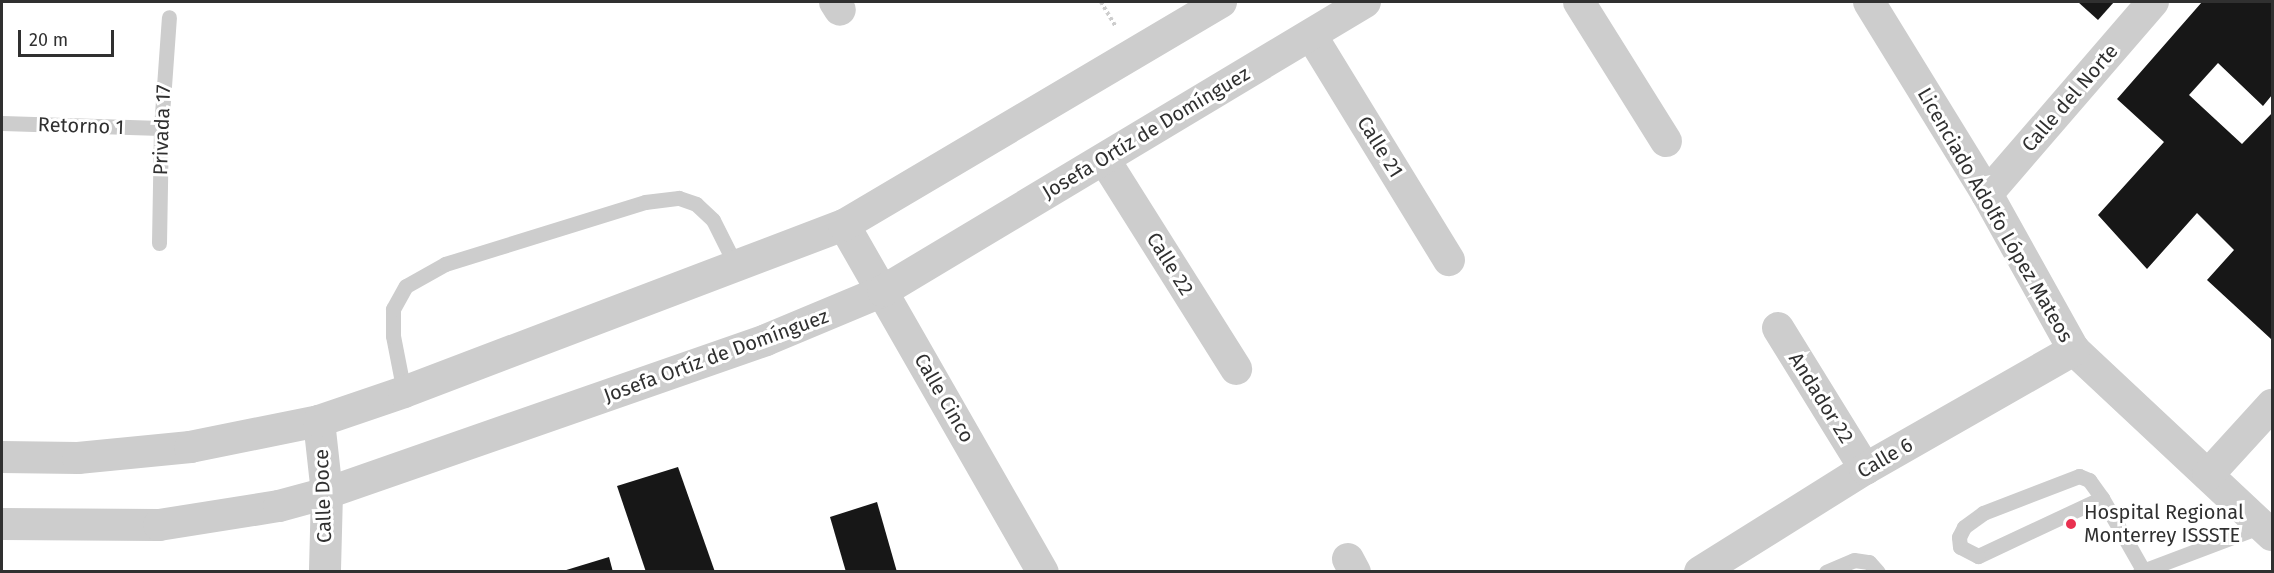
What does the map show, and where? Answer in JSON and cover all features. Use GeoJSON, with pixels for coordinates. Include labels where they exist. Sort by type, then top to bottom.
{"type":"FeatureCollection","features":[{"type":"Feature","properties":{"kind":"street"},"geometry":{"type":"LineString","coordinates":[[2,457],[78,458],[190,447],[319,421],[404,392],[844,225],[1221,2]]}},
{"type":"Feature","properties":{"kind":"street","name":"Josefa Ortíz de Domínguez"},"geometry":{"type":"LineString","coordinates":[[2,524],[159,525],[219,518],[327,493],[766,340],[883,291],[1365,2]]}},
{"type":"Feature","properties":{"kind":"street"},"geometry":{"type":"LineString","coordinates":[[1579,2],[1666,141]]}},
{"type":"Feature","properties":{"kind":"street","name":"Licenciado Adolfo López Mateos"},"geometry":{"type":"LineString","coordinates":[[1869,2],[1987,194],[2074,350],[2267,530]]}},
{"type":"Feature","properties":{"kind":"street","name":"Calle del Norte"},"geometry":{"type":"LineString","coordinates":[[1987,194],[2153,2]]}},
{"type":"Feature","properties":{"kind":"street","name":"Calle 21"},"geometry":{"type":"LineString","coordinates":[[1311,34],[1449,260]]}},
{"type":"Feature","properties":{"kind":"street","name":"Calle 22"},"geometry":{"type":"LineString","coordinates":[[1104,159],[1236,369]]}},
{"type":"Feature","properties":{"kind":"street","name":"Calle Cinco"},"geometry":{"type":"LineString","coordinates":[[844,225],[1043,572]]}},
{"type":"Feature","properties":{"kind":"street","name":"Andador 22"},"geometry":{"type":"LineString","coordinates":[[1778,328],[1865,469]]}},
{"type":"Feature","properties":{"kind":"street","name":"Calle 6"},"geometry":{"type":"LineString","coordinates":[[1700,572],[1865,469],[2074,350]]}},
{"type":"Feature","properties":{"kind":"street"},"geometry":{"type":"LineString","coordinates":[[2208,476],[2272,405]]}},
{"type":"Feature","properties":{"kind":"street","name":"Calle Doce"},"geometry":{"type":"LineString","coordinates":[[319,421],[327,493],[325,572]]}},
{"type":"Feature","properties":{"kind":"lane","name":"Privada 17"},"geometry":{"type":"LineString","coordinates":[[159,243],[161,128],[169,17]]}},
{"type":"Feature","properties":{"kind":"lane","name":"Retorno 1"},"geometry":{"type":"LineString","coordinates":[[2,123],[161,128]]}},
{"type":"Feature","properties":{"kind":"lane"},"geometry":{"type":"LineString","coordinates":[[404,392],[393,336],[393,309],[406,286],[445,264],[645,202],[679,198],[696,204],[713,220],[736,266]]}},
{"type":"Feature","properties":{"kind":"lane"},"geometry":{"type":"LineString","coordinates":[[2102,498],[1985,554],[1967,554],[1960,547],[1959,537],[1964,527],[1983,513],[2079,476],[2089,480],[2102,498],[2141,571],[2267,530]]}},
{"type":"Feature","properties":{"kind":"lane"},"geometry":{"type":"LineString","coordinates":[[1826,572],[1854,560],[1869,562],[1878,572]]}},
{"type":"Feature","properties":{"kind":"building"},"geometry":{"type":"Polygon","coordinates":[[[2078,2],[2114,2],[2098,20],[2078,2]]]}},
{"type":"Feature","properties":{"kind":"building"},"geometry":{"type":"Polygon","coordinates":[[[2202,2],[2272,2],[2272,95],[2263,106],[2218,63],[2189,95],[2242,144],[2272,113],[2271,339],[2207,280],[2234,250],[2197,213],[2147,269],[2098,215],[2164,142],[2117,99],[2202,2]]]}},
{"type":"Feature","properties":{"kind":"building"},"geometry":{"type":"Polygon","coordinates":[[[678,467],[715,572],[646,572],[617,486],[678,467]]]}},
{"type":"Feature","properties":{"kind":"building"},"geometry":{"type":"Polygon","coordinates":[[[877,502],[897,572],[846,572],[830,517],[877,502]]]}},
{"type":"Feature","properties":{"kind":"building"},"geometry":{"type":"Polygon","coordinates":[[[609,557],[613,572],[563,572],[563,571],[609,557]]]}},
{"type":"Feature","properties":{"kind":"place","name":"Hospital Regional Monterrey ISSSTE"},"geometry":{"type":"Point","coordinates":[2071,524]}}]}
